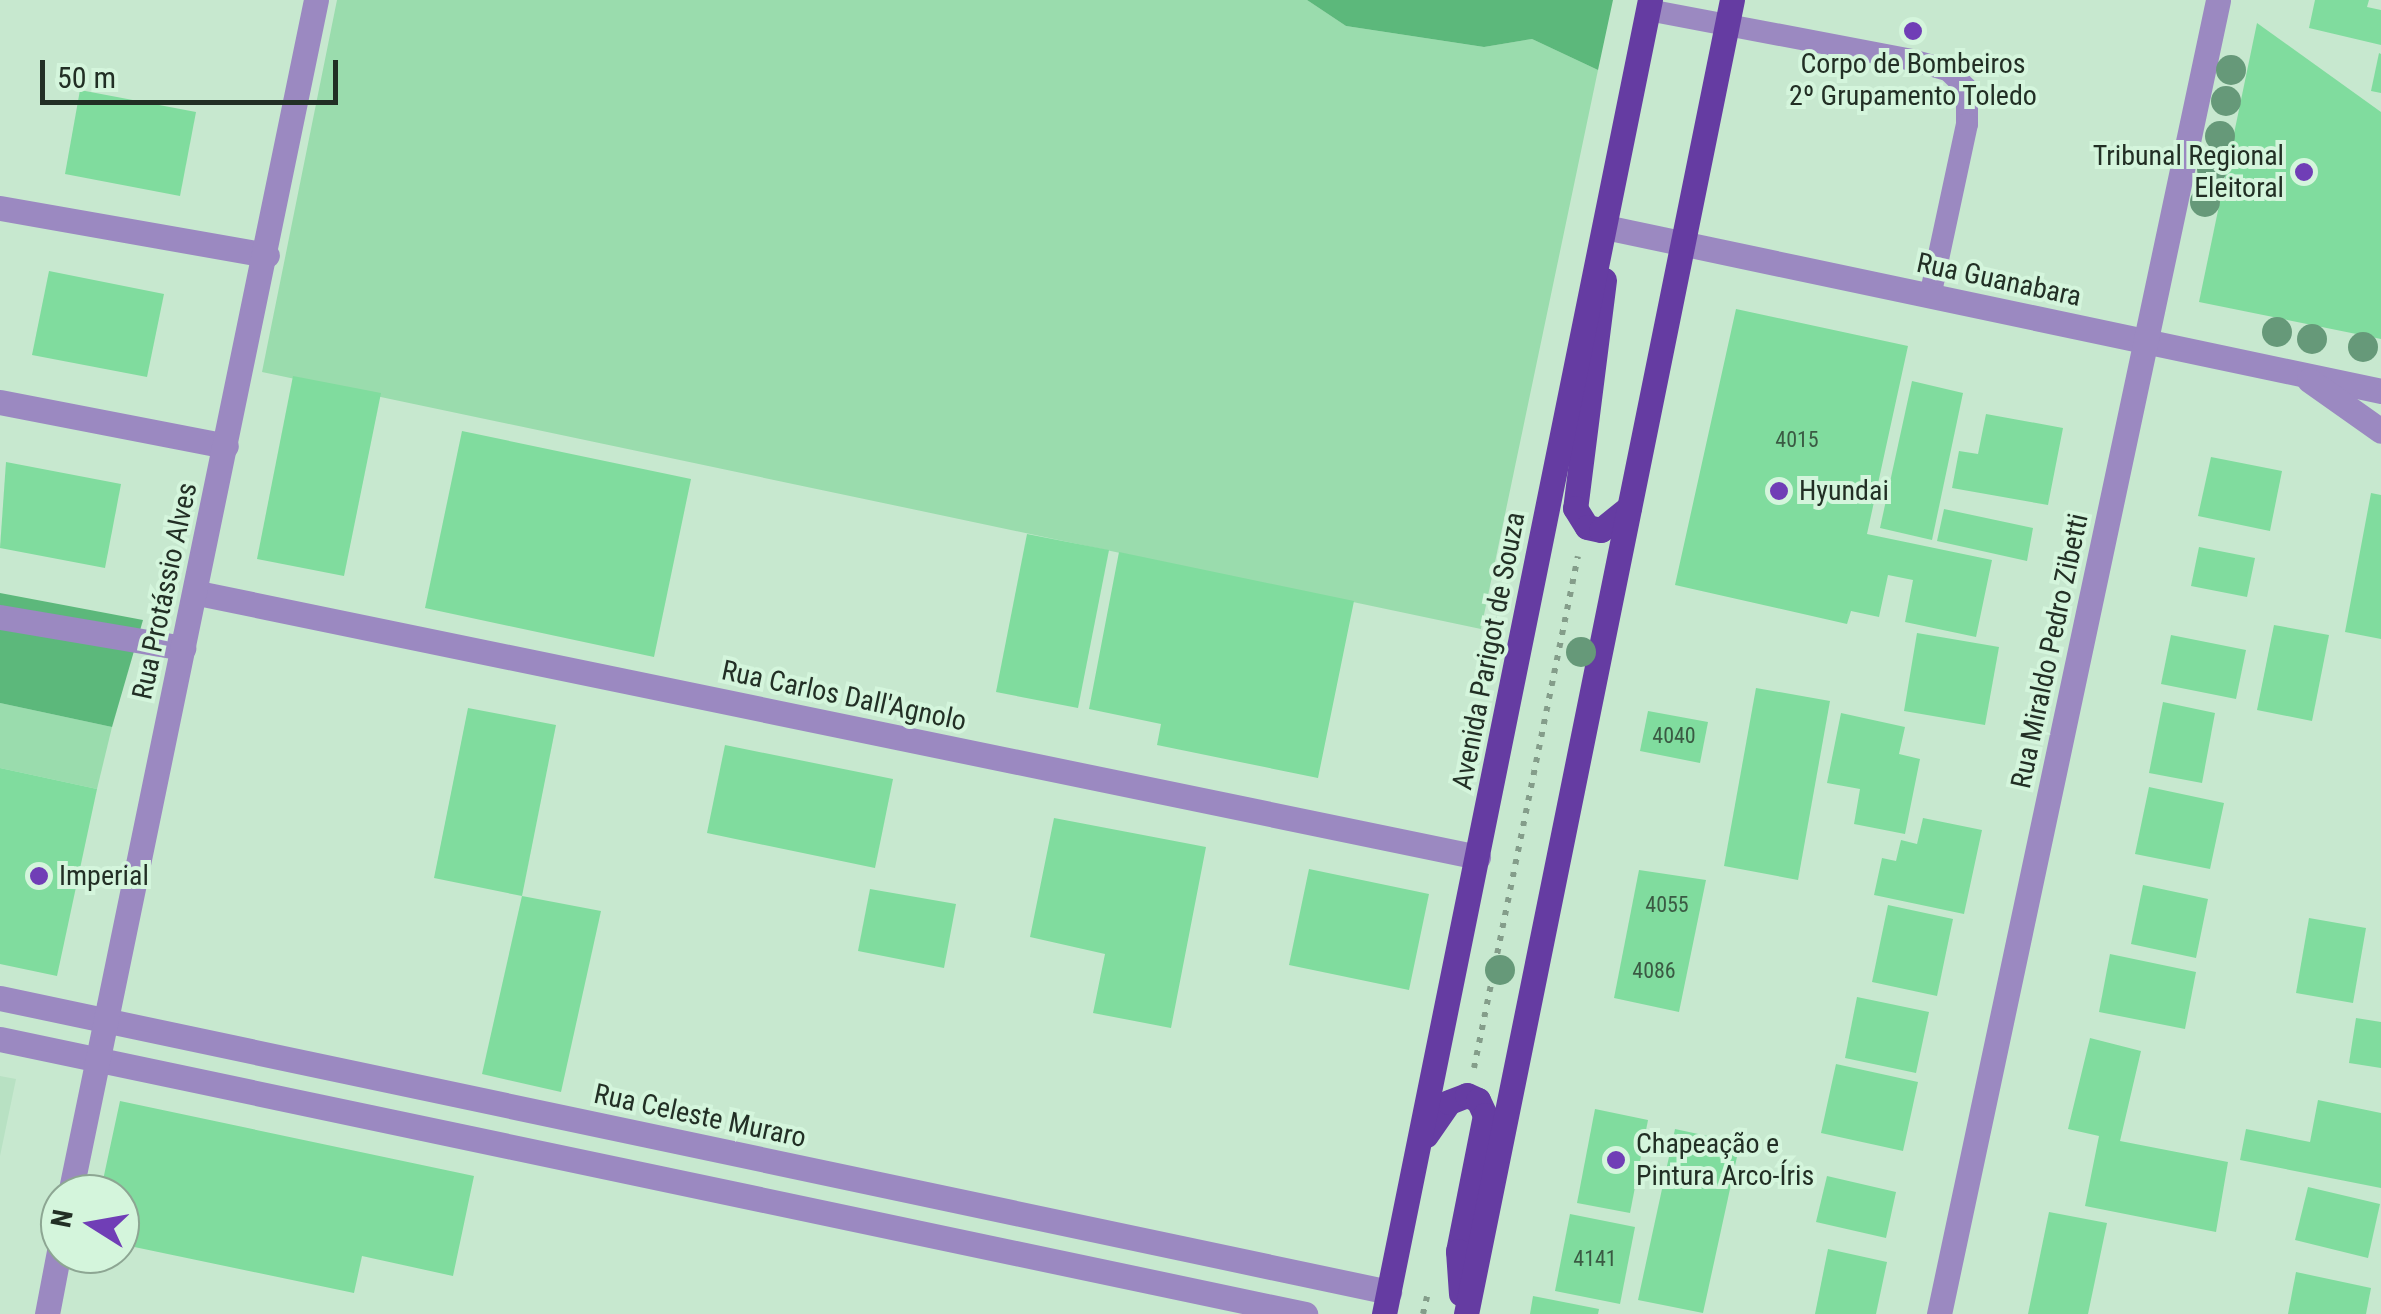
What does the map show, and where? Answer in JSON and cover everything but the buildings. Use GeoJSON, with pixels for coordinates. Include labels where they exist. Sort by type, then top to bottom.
{"type":"FeatureCollection","features":[{"type":"Feature","properties":{"kind":"main road","name":"Avenida Parigot de Souza"},"geometry":{"type":"LineString","coordinates":[[1386,1303],[1649,5]]}},
{"type":"Feature","properties":{"kind":"main road"},"geometry":{"type":"LineString","coordinates":[[1464,1314],[1729,13]]}},
{"type":"Feature","properties":{"kind":"main road"},"geometry":{"type":"LineString","coordinates":[[1603,236],[1607,302],[1575,508],[1587,527],[1600,530],[1617,522],[1629,507]]}},
{"type":"Feature","properties":{"kind":"main road"},"geometry":{"type":"LineString","coordinates":[[1417,1150],[1449,1102],[1467,1095],[1485,1115],[1458,1251],[1464,1314]]}},
{"type":"Feature","properties":{"kind":"street","name":"Rua Protássio Alves"},"geometry":{"type":"LineString","coordinates":[[74,1174],[182,648],[198,592],[316,0]]}},
{"type":"Feature","properties":{"kind":"street","name":"Rua Miraldo Pedro Zibetti"},"geometry":{"type":"LineString","coordinates":[[1939,1314],[2218,0]]}},
{"type":"Feature","properties":{"kind":"street"},"geometry":{"type":"LineString","coordinates":[[0,208],[267,256]]}},
{"type":"Feature","properties":{"kind":"street","name":"Rua Guanabara"},"geometry":{"type":"LineString","coordinates":[[1603,236],[1684,244],[2381,391]]}},
{"type":"Feature","properties":{"kind":"street"},"geometry":{"type":"LineString","coordinates":[[2301,374],[2381,431]]}},
{"type":"Feature","properties":{"kind":"street"},"geometry":{"type":"LineString","coordinates":[[0,402],[226,446]]}},
{"type":"Feature","properties":{"kind":"street","name":"Rua Carlos Dall'Agnolo"},"geometry":{"type":"LineString","coordinates":[[198,592],[1478,857]]}},
{"type":"Feature","properties":{"kind":"street"},"geometry":{"type":"LineString","coordinates":[[0,617],[182,648]]}},
{"type":"Feature","properties":{"kind":"street","name":"Rua Celeste Muraro"},"geometry":{"type":"LineString","coordinates":[[0,998],[728,1154],[1386,1303]]}},
{"type":"Feature","properties":{"kind":"street"},"geometry":{"type":"LineString","coordinates":[[0,1040],[1305,1314]]}},
{"type":"Feature","properties":{"kind":"street"},"geometry":{"type":"LineString","coordinates":[[722,1191],[728,1154]]}},
{"type":"Feature","properties":{"kind":"street"},"geometry":{"type":"LineString","coordinates":[[47,1314],[55,1274]]}},
{"type":"Feature","properties":{"kind":"lane"},"geometry":{"type":"LineString","coordinates":[[1649,5],[1729,13],[1948,70],[1967,90],[1967,124],[1930,296]]}},
{"type":"Feature","properties":{"kind":"path"},"geometry":{"type":"LineString","coordinates":[[1467,1095],[1587,527]]}},
{"type":"Feature","properties":{"kind":"path"},"geometry":{"type":"LineString","coordinates":[[1423,1314],[1431,1276]]}},
{"type":"Feature","properties":{"kind":"shaded area"},"geometry":{"type":"Polygon","coordinates":[[[337,0],[1307,0],[1346,26],[1484,47],[1532,39],[1598,70],[1481,629],[262,372],[337,0]]]}},
{"type":"Feature","properties":{"kind":"shaded area"},"geometry":{"type":"Polygon","coordinates":[[[0,703],[112,727],[97,789],[0,768],[0,703]]]}},
{"type":"Feature","properties":{"kind":"shaded area"},"geometry":{"type":"Polygon","coordinates":[[[0,1076],[16,1079],[0,1156],[0,1076]]]}},
{"type":"Feature","properties":{"kind":"green space"},"geometry":{"type":"Polygon","coordinates":[[[1307,0],[1613,0],[1598,70],[1532,39],[1484,47],[1346,26],[1307,0]]]}},
{"type":"Feature","properties":{"kind":"green space"},"geometry":{"type":"Polygon","coordinates":[[[0,593],[143,620],[112,727],[0,703],[0,593]]]}},
{"type":"Feature","properties":{"kind":"place","name":"Corpo de Bombeiros 2º Grupamento Toledo"},"geometry":{"type":"Point","coordinates":[1913,31]}},
{"type":"Feature","properties":{"kind":"place","name":"Tribunal Regional Eleitoral"},"geometry":{"type":"Point","coordinates":[2304,172]}},
{"type":"Feature","properties":{"kind":"place","name":"Hyundai"},"geometry":{"type":"Point","coordinates":[1779,491]}},
{"type":"Feature","properties":{"kind":"place","name":"Imperial"},"geometry":{"type":"Point","coordinates":[39,876]}},
{"type":"Feature","properties":{"kind":"place","name":"Chapeação e Pintura Arco-Íris"},"geometry":{"type":"Point","coordinates":[1616,1160]}}]}
